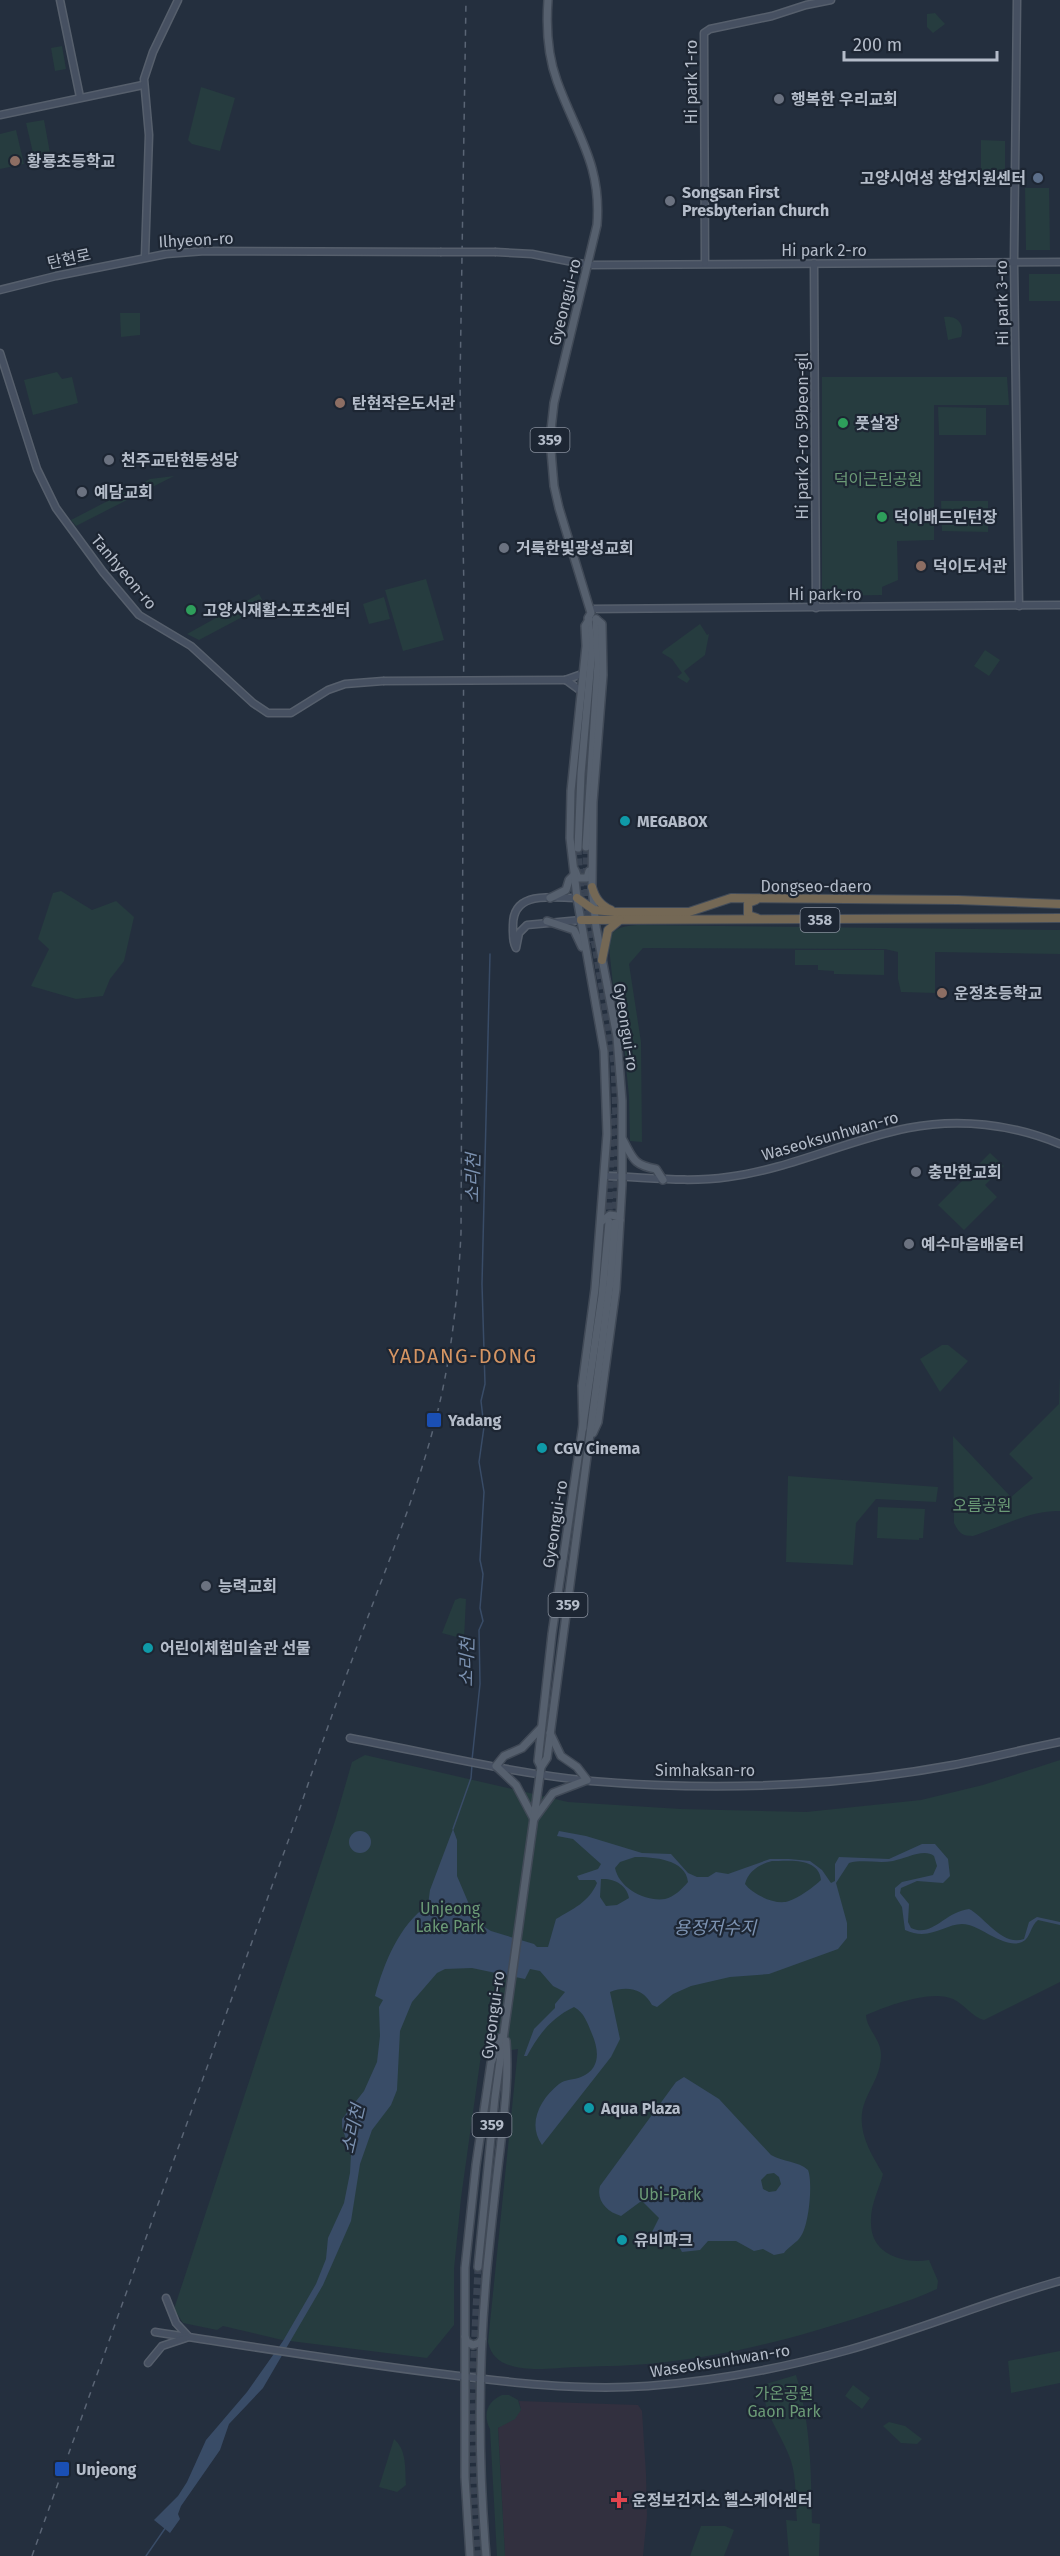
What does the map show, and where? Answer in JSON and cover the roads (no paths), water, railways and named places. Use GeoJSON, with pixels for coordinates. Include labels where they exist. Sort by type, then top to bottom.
{"type":"FeatureCollection","features":[{"type":"Feature","properties":{"kind":"highway"},"geometry":{"type":"LineString","coordinates":[[592,887],[594,896],[600,904],[615,912]]}},
{"type":"Feature","properties":{"kind":"highway","name":"Dongseo-daero"},"geometry":{"type":"LineString","coordinates":[[577,898],[594,910],[615,912],[689,912],[731,898],[1060,902]]}},
{"type":"Feature","properties":{"kind":"highway"},"geometry":{"type":"LineString","coordinates":[[768,920],[748,915],[746,909],[748,903],[769,899]]}},
{"type":"Feature","properties":{"kind":"highway"},"geometry":{"type":"LineString","coordinates":[[602,960],[604,940],[608,930],[622,919]]}},
{"type":"Feature","properties":{"kind":"highway","name":"Dongseo-daero"},"geometry":{"type":"LineString","coordinates":[[581,920],[1060,920]]}},
{"type":"Feature","properties":{"kind":"main road","name":"Gyeongui-ro"},"geometry":{"type":"LineString","coordinates":[[548,0],[546,36],[557,82],[583,139],[597,185],[597,225],[554,403],[550,439],[554,486],[559,508],[591,615],[592,650],[579,803],[582,848]]}},
{"type":"Feature","properties":{"kind":"main road","name":"Gyeongui-ro"},"geometry":{"type":"LineString","coordinates":[[478,2267],[494,2108],[519,1922],[541,1770],[547,1762],[590,1441],[598,1422],[616,1289],[605,1176],[607,1100],[604,1051],[577,898],[570,838],[570,811],[580,691],[586,646],[585,626],[591,615]]}},
{"type":"Feature","properties":{"kind":"main road","name":"Gyeongui-ro"},"geometry":{"type":"LineString","coordinates":[[541,1770],[537,1761],[552,1634],[583,1428],[582,1386],[596,1289],[622,1176],[622,1101],[617,1037],[595,920],[592,887],[593,802],[604,651],[602,624],[591,615]]}},
{"type":"Feature","properties":{"kind":"main road"},"geometry":{"type":"LineString","coordinates":[[550,898],[566,890],[574,872],[578,878],[583,879],[587,878],[591,868]]}},
{"type":"Feature","properties":{"kind":"main road"},"geometry":{"type":"LineString","coordinates":[[547,921],[574,930],[578,934],[583,954],[588,960]]}},
{"type":"Feature","properties":{"kind":"main road"},"geometry":{"type":"LineString","coordinates":[[622,1137],[631,1158],[637,1163],[656,1169],[663,1180]]}},
{"type":"Feature","properties":{"kind":"main road"},"geometry":{"type":"LineString","coordinates":[[541,1728],[522,1748],[504,1756],[496,1766],[519,1789],[534,1819],[553,1793],[587,1780],[577,1767],[561,1756],[550,1733]]}},
{"type":"Feature","properties":{"kind":"main road"},"geometry":{"type":"LineString","coordinates":[[470,2556],[465,2412],[465,2268],[476,2165],[491,2063],[505,2025]]}},
{"type":"Feature","properties":{"kind":"main road"},"geometry":{"type":"LineString","coordinates":[[486,2556],[480,2379],[490,2232],[506,2097],[508,2066],[505,2025]]}},
{"type":"Feature","properties":{"kind":"main road"},"geometry":{"type":"LineString","coordinates":[[465,2337],[466,2342],[472,2345],[479,2343],[483,2338]]}},
{"type":"Feature","properties":{"kind":"main road"},"geometry":{"type":"LineString","coordinates":[[465,2412],[468,2406],[472,2405],[478,2407],[480,2412]]}},
{"type":"Feature","properties":{"kind":"main road"},"geometry":{"type":"LineString","coordinates":[[469,2541],[472,2536],[484,2538]]}},
{"type":"Feature","properties":{"kind":"street"},"geometry":{"type":"LineString","coordinates":[[60,0],[80,97]]}},
{"type":"Feature","properties":{"kind":"street","name":"Ilhyeon-ro"},"geometry":{"type":"LineString","coordinates":[[178,0],[153,52],[143,85],[149,135],[145,256],[205,251],[496,252],[532,254],[588,265]]}},
{"type":"Feature","properties":{"kind":"street","name":"Hi park 1-ro"},"geometry":{"type":"LineString","coordinates":[[705,263],[704,33],[710,29],[772,16],[806,4],[831,0]]}},
{"type":"Feature","properties":{"kind":"street","name":"Hi park 3-ro"},"geometry":{"type":"LineString","coordinates":[[1017,0],[1014,262],[1019,606]]}},
{"type":"Feature","properties":{"kind":"street"},"geometry":{"type":"LineString","coordinates":[[0,114],[143,85]]}},
{"type":"Feature","properties":{"kind":"street","name":"탄현로"},"geometry":{"type":"LineString","coordinates":[[0,290],[145,256]]}},
{"type":"Feature","properties":{"kind":"street","name":"Hi park 2-ro"},"geometry":{"type":"LineString","coordinates":[[588,265],[1060,262]]}},
{"type":"Feature","properties":{"kind":"street","name":"Hi park 2-ro 59beon-gil"},"geometry":{"type":"LineString","coordinates":[[814,263],[816,608]]}},
{"type":"Feature","properties":{"kind":"street","name":"Tanhyeon-ro"},"geometry":{"type":"LineString","coordinates":[[0,353],[36,469],[56,508],[103,572],[140,615],[191,646],[253,704],[268,713],[291,713],[327,690],[345,684],[383,681],[566,680]]}},
{"type":"Feature","properties":{"kind":"street","name":"Hi park-ro"},"geometry":{"type":"LineString","coordinates":[[591,615],[816,608],[1060,605]]}},
{"type":"Feature","properties":{"kind":"street"},"geometry":{"type":"LineString","coordinates":[[566,680],[582,674]]}},
{"type":"Feature","properties":{"kind":"street"},"geometry":{"type":"LineString","coordinates":[[566,680],[580,691]]}},
{"type":"Feature","properties":{"kind":"street"},"geometry":{"type":"LineString","coordinates":[[577,898],[525,900],[518,905],[513,919],[516,948],[522,928],[547,921],[581,920]]}},
{"type":"Feature","properties":{"kind":"street","name":"Waseoksunhwan-ro"},"geometry":{"type":"LineString","coordinates":[[605,1176],[689,1181],[729,1177],[766,1170],[907,1128],[933,1124],[969,1123],[1002,1126],[1042,1136],[1060,1144]]}},
{"type":"Feature","properties":{"kind":"street","name":"Simhaksan-ro"},"geometry":{"type":"LineString","coordinates":[[350,1738],[461,1760],[541,1770],[587,1780],[713,1786],[827,1782],[952,1765],[1060,1742]]}},
{"type":"Feature","properties":{"kind":"street","name":"Waseoksunhwan-ro"},"geometry":{"type":"LineString","coordinates":[[189,2337],[480,2379],[560,2386],[646,2386],[743,2373],[850,2349],[1013,2294],[1060,2281]]}},
{"type":"Feature","properties":{"kind":"street"},"geometry":{"type":"LineString","coordinates":[[166,2298],[176,2323],[189,2337]]}},
{"type":"Feature","properties":{"kind":"street"},"geometry":{"type":"LineString","coordinates":[[155,2332],[189,2337]]}},
{"type":"Feature","properties":{"kind":"street"},"geometry":{"type":"LineString","coordinates":[[148,2363],[162,2346],[189,2337]]}},
{"type":"Feature","properties":{"kind":"water","name":"용정저수지"},"geometry":{"type":"Polygon","coordinates":[[[453,1829],[457,1840],[457,1876],[474,1916],[481,1925],[491,1931],[534,1944],[537,1947],[548,1947],[556,1919],[585,1900],[597,1883],[595,1880],[579,1880],[577,1876],[598,1869],[601,1864],[573,1839],[557,1836],[559,1831],[586,1836],[642,1853],[671,1854],[688,1873],[697,1877],[708,1877],[716,1872],[728,1874],[770,1859],[789,1859],[810,1861],[822,1870],[831,1883],[835,1881],[835,1864],[839,1857],[889,1859],[922,1844],[935,1844],[948,1859],[950,1876],[943,1883],[917,1881],[901,1888],[900,1893],[909,1904],[908,1922],[911,1928],[926,1930],[960,1911],[969,1909],[1008,1939],[1024,1939],[1029,1922],[1037,1917],[1060,1922],[1060,1925],[1038,1920],[1025,1940],[1016,1943],[1002,1941],[975,1927],[961,1924],[932,1933],[915,1933],[905,1930],[902,1907],[895,1896],[895,1888],[902,1882],[933,1875],[937,1866],[934,1856],[925,1853],[887,1862],[849,1863],[836,1883],[847,1923],[847,1938],[838,1949],[769,1974],[730,1977],[691,1986],[673,1994],[657,2007],[652,2005],[640,1992],[634,1990],[623,1989],[610,1992],[620,2039],[611,2057],[542,2145],[536,2129],[541,2104],[559,2084],[588,2074],[595,2064],[596,2046],[585,2019],[574,2007],[566,2011],[546,2027],[527,2056],[524,2056],[534,2029],[555,2008],[555,2004],[565,1992],[553,1986],[540,1971],[530,1969],[525,1979],[472,1968],[445,1969],[437,1973],[412,2002],[400,2031],[397,2090],[391,2105],[372,2130],[360,2164],[351,2221],[323,2285],[263,2388],[229,2424],[220,2450],[181,2506],[178,2514],[180,2519],[170,2533],[154,2520],[178,2496],[206,2440],[247,2392],[283,2341],[316,2284],[326,2259],[328,2238],[344,2203],[350,2173],[351,2154],[342,2127],[342,2119],[364,2091],[377,2062],[380,2036],[379,2007],[383,2000],[375,1996],[394,1946],[409,1923],[428,1905],[430,1890],[453,1829]],[[635,1857],[620,1862],[615,1868],[622,1882],[641,1896],[665,1899],[675,1895],[688,1882],[686,1874],[675,1864],[659,1859],[635,1857]],[[772,1861],[759,1866],[752,1872],[745,1884],[759,1895],[778,1902],[793,1900],[821,1880],[815,1867],[802,1862],[772,1861]],[[601,1879],[600,1897],[606,1906],[617,1905],[629,1898],[623,1886],[606,1879],[601,1879]]]}},
{"type":"Feature","properties":{"kind":"water"},"geometry":{"type":"Polygon","coordinates":[[[360,1831],[368,1834],[371,1842],[368,1850],[360,1853],[352,1850],[349,1842],[352,1834],[360,1831]]]}},
{"type":"Feature","properties":{"kind":"water"},"geometry":{"type":"Polygon","coordinates":[[[684,2077],[719,2099],[771,2155],[808,2170],[810,2193],[804,2230],[784,2253],[774,2255],[763,2249],[754,2251],[736,2241],[708,2241],[700,2250],[682,2252],[675,2239],[663,2240],[651,2234],[659,2218],[643,2202],[621,2216],[611,2212],[601,2201],[600,2186],[676,2082],[684,2077]],[[774,2173],[767,2174],[761,2180],[763,2189],[769,2192],[776,2191],[781,2184],[779,2177],[774,2173]]]}},
{"type":"Feature","properties":{"kind":"waterway","name":"소리천"},"geometry":{"type":"LineString","coordinates":[[472,1760],[480,1684],[479,1630],[483,1621],[480,1608],[483,1574],[480,1560],[484,1492],[479,1462],[484,1427],[481,1401],[485,1384],[482,1284],[490,954]]}},
{"type":"Feature","properties":{"kind":"waterway","name":"소리천"},"geometry":{"type":"LineString","coordinates":[[453,1829],[471,1778],[472,1765]]}},
{"type":"Feature","properties":{"kind":"waterway"},"geometry":{"type":"LineString","coordinates":[[146,2556],[166,2527]]}},
{"type":"Feature","properties":{"kind":"tunnel"},"geometry":{"type":"LineString","coordinates":[[586,847],[587,896],[614,1063],[617,1153],[615,1220]]}},
{"type":"Feature","properties":{"kind":"tunnel"},"geometry":{"type":"LineString","coordinates":[[578,848],[581,893],[590,943]]}},
{"type":"Feature","properties":{"kind":"tunnel"},"geometry":{"type":"LineString","coordinates":[[609,1220],[612,1114]]}},
{"type":"Feature","properties":{"kind":"tunnel"},"geometry":{"type":"LineString","coordinates":[[478,2267],[472,2396],[478,2556]]}},
{"type":"Feature","properties":{"kind":"railway"},"geometry":{"type":"LineString","coordinates":[[32,2556],[338,1697],[409,1507],[441,1399],[449,1352],[456,1305],[461,1233],[464,592],[460,384],[466,0]]}},
{"type":"Feature","properties":{"kind":"place","name":"행복한 우리교회"},"geometry":{"type":"Point","coordinates":[779,99]}},
{"type":"Feature","properties":{"kind":"place","name":"황룡초등학교"},"geometry":{"type":"Point","coordinates":[15,161]}},
{"type":"Feature","properties":{"kind":"place","name":"고양시여성 창업지원센터"},"geometry":{"type":"Point","coordinates":[1038,178]}},
{"type":"Feature","properties":{"kind":"place","name":"Songsan First Presbyterian Church"},"geometry":{"type":"Point","coordinates":[670,201]}},
{"type":"Feature","properties":{"kind":"place","name":"탄현작은도서관"},"geometry":{"type":"Point","coordinates":[340,403]}},
{"type":"Feature","properties":{"kind":"place","name":"풋살장"},"geometry":{"type":"Point","coordinates":[843,423]}},
{"type":"Feature","properties":{"kind":"place","name":"천주교탄현동성당"},"geometry":{"type":"Point","coordinates":[109,460]}},
{"type":"Feature","properties":{"kind":"place","name":"예담교회"},"geometry":{"type":"Point","coordinates":[82,492]}},
{"type":"Feature","properties":{"kind":"place","name":"덕이배드민턴장"},"geometry":{"type":"Point","coordinates":[882,517]}},
{"type":"Feature","properties":{"kind":"place","name":"거룩한빛광성교회"},"geometry":{"type":"Point","coordinates":[504,548]}},
{"type":"Feature","properties":{"kind":"place","name":"덕이도서관"},"geometry":{"type":"Point","coordinates":[921,566]}},
{"type":"Feature","properties":{"kind":"place","name":"고양시재활스포츠센터"},"geometry":{"type":"Point","coordinates":[191,610]}},
{"type":"Feature","properties":{"kind":"place","name":"MEGABOX"},"geometry":{"type":"Point","coordinates":[625,821]}},
{"type":"Feature","properties":{"kind":"place","name":"운정초등학교"},"geometry":{"type":"Point","coordinates":[942,993]}},
{"type":"Feature","properties":{"kind":"place","name":"충만한교회"},"geometry":{"type":"Point","coordinates":[916,1172]}},
{"type":"Feature","properties":{"kind":"place","name":"예수마음배움터"},"geometry":{"type":"Point","coordinates":[909,1244]}},
{"type":"Feature","properties":{"kind":"place","name":"Yadang"},"geometry":{"type":"Point","coordinates":[434,1420]}},
{"type":"Feature","properties":{"kind":"place","name":"CGV Cinema"},"geometry":{"type":"Point","coordinates":[542,1448]}},
{"type":"Feature","properties":{"kind":"place","name":"능력교회"},"geometry":{"type":"Point","coordinates":[206,1586]}},
{"type":"Feature","properties":{"kind":"place","name":"어린이체험미술관 선물"},"geometry":{"type":"Point","coordinates":[148,1648]}},
{"type":"Feature","properties":{"kind":"place","name":"Aqua Plaza"},"geometry":{"type":"Point","coordinates":[589,2108]}},
{"type":"Feature","properties":{"kind":"place","name":"유비파크"},"geometry":{"type":"Point","coordinates":[622,2240]}},
{"type":"Feature","properties":{"kind":"place","name":"Unjeong"},"geometry":{"type":"Point","coordinates":[62,2469]}},
{"type":"Feature","properties":{"kind":"place","name":"운정보건지소 헬스케어센터"},"geometry":{"type":"Point","coordinates":[619,2500]}},
{"type":"Feature","properties":{"kind":"district","name":"YADANG-DONG"},"geometry":{"type":"Point","coordinates":[463,1356]}},
{"type":"Feature","properties":{"kind":"park label","name":"덕이근린공원"},"geometry":{"type":"Point","coordinates":[878,479]}},
{"type":"Feature","properties":{"kind":"park label","name":"오름공원"},"geometry":{"type":"Point","coordinates":[982,1505]}},
{"type":"Feature","properties":{"kind":"park label","name":"Unjeong Lake Park"},"geometry":{"type":"Point","coordinates":[450,1917]}},
{"type":"Feature","properties":{"kind":"park label","name":"Ubi-Park"},"geometry":{"type":"Point","coordinates":[670,2194]}},
{"type":"Feature","properties":{"kind":"park label","name":"가온공원 Gaon Park"},"geometry":{"type":"Point","coordinates":[784,2402]}}]}
